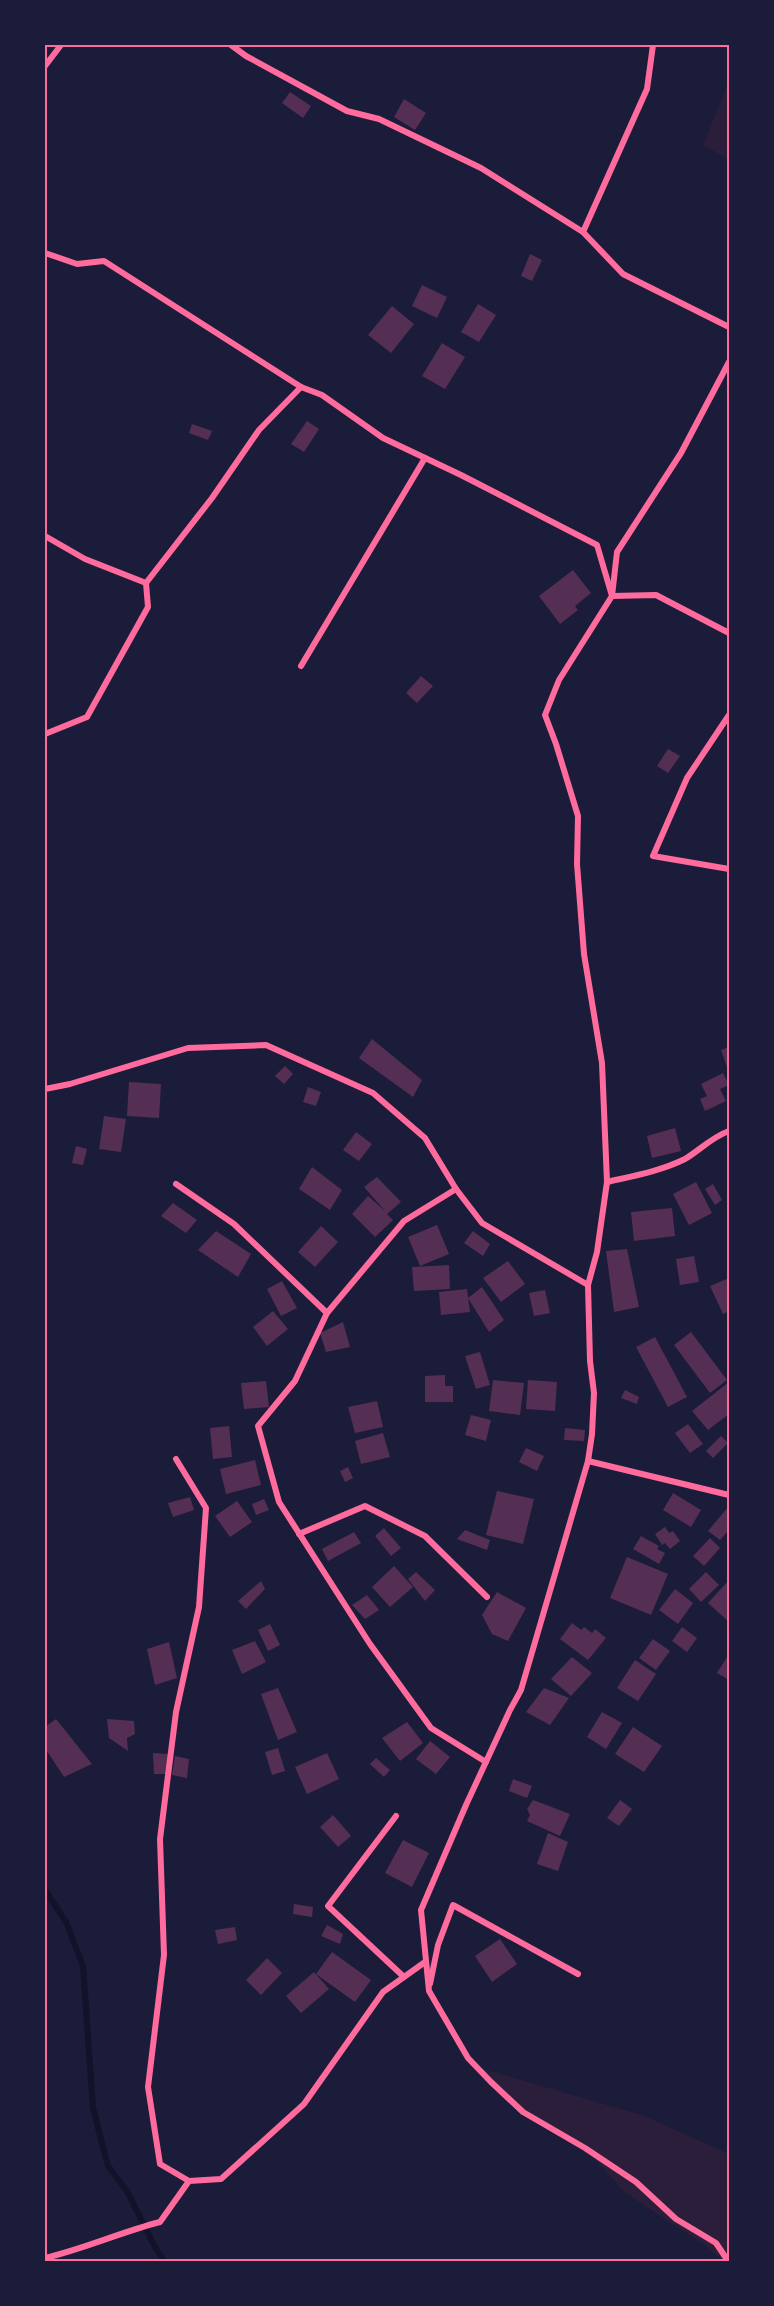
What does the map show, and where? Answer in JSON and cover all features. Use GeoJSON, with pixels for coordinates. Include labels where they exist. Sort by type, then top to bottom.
{"type":"FeatureCollection","features":[{"type":"Feature","properties":{"kind":"street"},"geometry":{"type":"LineString","coordinates":[[45,66],[61,45]]}},
{"type":"Feature","properties":{"kind":"street"},"geometry":{"type":"LineString","coordinates":[[231,45],[246,56],[347,111],[379,119],[481,168],[583,232],[623,274],[729,327]]}},
{"type":"Feature","properties":{"kind":"street"},"geometry":{"type":"LineString","coordinates":[[583,232],[647,89],[653,45]]}},
{"type":"Feature","properties":{"kind":"street"},"geometry":{"type":"LineString","coordinates":[[45,254],[77,264],[104,261],[301,387],[322,395],[383,438],[597,545],[612,596]]}},
{"type":"Feature","properties":{"kind":"street"},"geometry":{"type":"LineString","coordinates":[[728,2261],[716,2243],[676,2219],[636,2182],[585,2148],[524,2112],[468,2058],[429,1991],[421,1910],[486,1762],[521,1690],[588,1461],[592,1434],[594,1393],[590,1361],[588,1285],[597,1252],[607,1182],[602,1063],[584,954],[577,864],[578,816],[545,715],[559,680],[612,596],[617,552],[681,453],[729,362]]}},
{"type":"Feature","properties":{"kind":"street"},"geometry":{"type":"LineString","coordinates":[[45,734],[87,717],[148,607],[146,583],[212,498],[259,430],[301,387]]}},
{"type":"Feature","properties":{"kind":"street"},"geometry":{"type":"LineString","coordinates":[[301,666],[425,458]]}},
{"type":"Feature","properties":{"kind":"street"},"geometry":{"type":"LineString","coordinates":[[45,536],[85,559],[146,583]]}},
{"type":"Feature","properties":{"kind":"street"},"geometry":{"type":"LineString","coordinates":[[612,596],[656,595],[729,633]]}},
{"type":"Feature","properties":{"kind":"street"},"geometry":{"type":"LineString","coordinates":[[729,715],[687,778],[653,856],[729,869]]}},
{"type":"Feature","properties":{"kind":"street"},"geometry":{"type":"LineString","coordinates":[[45,1089],[70,1084],[188,1048],[266,1045],[373,1093],[425,1138],[456,1190],[482,1223],[588,1285]]}},
{"type":"Feature","properties":{"kind":"street"},"geometry":{"type":"LineString","coordinates":[[607,1182],[667,1167],[687,1157],[718,1135],[729,1131]]}},
{"type":"Feature","properties":{"kind":"street"},"geometry":{"type":"LineString","coordinates":[[176,1184],[234,1224],[327,1313]]}},
{"type":"Feature","properties":{"kind":"street"},"geometry":{"type":"LineString","coordinates":[[456,1190],[404,1221],[327,1313],[295,1381],[258,1426],[279,1502],[370,1644],[431,1728],[486,1762]]}},
{"type":"Feature","properties":{"kind":"street"},"geometry":{"type":"LineString","coordinates":[[176,1459],[206,1508],[199,1607],[176,1712],[160,1839],[164,1955],[148,2087],[160,2164],[189,2181],[220,2179],[304,2104],[383,1992],[425,1962]]}},
{"type":"Feature","properties":{"kind":"street"},"geometry":{"type":"LineString","coordinates":[[588,1461],[729,1494]]}},
{"type":"Feature","properties":{"kind":"street"},"geometry":{"type":"LineString","coordinates":[[299,1534],[365,1506],[425,1536],[487,1597]]}},
{"type":"Feature","properties":{"kind":"street"},"geometry":{"type":"LineString","coordinates":[[396,1816],[328,1906],[404,1977]]}},
{"type":"Feature","properties":{"kind":"street"},"geometry":{"type":"LineString","coordinates":[[429,1991],[438,1945],[453,1905],[578,1974]]}},
{"type":"Feature","properties":{"kind":"street"},"geometry":{"type":"LineString","coordinates":[[45,2258],[160,2222],[189,2181]]}},
{"type":"Feature","properties":{"kind":"shaded area"},"geometry":{"type":"Polygon","coordinates":[[[729,81],[729,160],[703,145],[729,81]]]}},
{"type":"Feature","properties":{"kind":"shaded area"},"geometry":{"type":"Polygon","coordinates":[[[476,2067],[642,2115],[729,2154],[729,2261],[723,2261],[706,2246],[624,2192],[585,2148],[523,2112],[476,2067]]]}},
{"type":"Feature","properties":{"kind":"building"},"geometry":{"type":"Polygon","coordinates":[[[290,92],[311,106],[303,118],[282,103],[290,92]]]}},
{"type":"Feature","properties":{"kind":"building"},"geometry":{"type":"Polygon","coordinates":[[[404,99],[426,113],[415,130],[394,117],[404,99]]]}},
{"type":"Feature","properties":{"kind":"building"},"geometry":{"type":"Polygon","coordinates":[[[530,254],[542,260],[532,281],[521,276],[530,254]]]}},
{"type":"Feature","properties":{"kind":"building"},"geometry":{"type":"Polygon","coordinates":[[[422,285],[447,297],[437,318],[412,306],[422,285]]]}},
{"type":"Feature","properties":{"kind":"building"},"geometry":{"type":"Polygon","coordinates":[[[478,304],[496,315],[479,342],[461,332],[478,304]]]}},
{"type":"Feature","properties":{"kind":"building"},"geometry":{"type":"Polygon","coordinates":[[[392,306],[414,324],[391,353],[368,335],[392,306]]]}},
{"type":"Feature","properties":{"kind":"building"},"geometry":{"type":"Polygon","coordinates":[[[442,343],[465,357],[445,389],[422,376],[442,343]]]}},
{"type":"Feature","properties":{"kind":"building"},"geometry":{"type":"Polygon","coordinates":[[[307,421],[319,429],[304,452],[291,444],[307,421]]]}},
{"type":"Feature","properties":{"kind":"building"},"geometry":{"type":"Polygon","coordinates":[[[192,424],[212,431],[208,440],[189,433],[192,424]]]}},
{"type":"Feature","properties":{"kind":"building"},"geometry":{"type":"Polygon","coordinates":[[[573,570],[591,593],[575,606],[578,610],[560,624],[539,596],[573,570]]]}},
{"type":"Feature","properties":{"kind":"building"},"geometry":{"type":"Polygon","coordinates":[[[421,676],[433,686],[417,703],[406,693],[421,676]]]}},
{"type":"Feature","properties":{"kind":"building"},"geometry":{"type":"Polygon","coordinates":[[[668,749],[680,756],[668,773],[657,766],[668,749]]]}},
{"type":"Feature","properties":{"kind":"building"},"geometry":{"type":"Polygon","coordinates":[[[372,1039],[422,1080],[413,1097],[359,1058],[372,1039]]]}},
{"type":"Feature","properties":{"kind":"building"},"geometry":{"type":"Polygon","coordinates":[[[729,1047],[729,1073],[721,1050],[729,1047]]]}},
{"type":"Feature","properties":{"kind":"building"},"geometry":{"type":"Polygon","coordinates":[[[285,1066],[293,1074],[284,1084],[275,1076],[285,1066]]]}},
{"type":"Feature","properties":{"kind":"building"},"geometry":{"type":"Polygon","coordinates":[[[723,1073],[729,1085],[720,1089],[726,1101],[705,1111],[700,1099],[707,1096],[701,1084],[723,1073]]]}},
{"type":"Feature","properties":{"kind":"building"},"geometry":{"type":"Polygon","coordinates":[[[129,1082],[161,1084],[159,1118],[127,1116],[129,1082]]]}},
{"type":"Feature","properties":{"kind":"building"},"geometry":{"type":"Polygon","coordinates":[[[308,1087],[321,1092],[316,1106],[303,1102],[308,1087]]]}},
{"type":"Feature","properties":{"kind":"building"},"geometry":{"type":"Polygon","coordinates":[[[104,1116],[126,1119],[121,1152],[99,1149],[104,1116]]]}},
{"type":"Feature","properties":{"kind":"building"},"geometry":{"type":"Polygon","coordinates":[[[675,1128],[681,1151],[652,1158],[647,1136],[675,1128]]]}},
{"type":"Feature","properties":{"kind":"building"},"geometry":{"type":"Polygon","coordinates":[[[356,1132],[372,1144],[359,1161],[343,1150],[356,1132]]]}},
{"type":"Feature","properties":{"kind":"building"},"geometry":{"type":"Polygon","coordinates":[[[76,1146],[87,1149],[83,1165],[72,1163],[76,1146]]]}},
{"type":"Feature","properties":{"kind":"building"},"geometry":{"type":"Polygon","coordinates":[[[312,1167],[342,1190],[330,1210],[299,1189],[312,1167]]]}},
{"type":"Feature","properties":{"kind":"building"},"geometry":{"type":"Polygon","coordinates":[[[377,1177],[401,1202],[387,1214],[393,1220],[375,1237],[352,1214],[368,1196],[385,1211],[364,1187],[377,1177]]]}},
{"type":"Feature","properties":{"kind":"building"},"geometry":{"type":"Polygon","coordinates":[[[696,1182],[712,1213],[689,1225],[673,1194],[696,1182]]]}},
{"type":"Feature","properties":{"kind":"building"},"geometry":{"type":"Polygon","coordinates":[[[713,1184],[722,1200],[715,1205],[705,1189],[713,1184]]]}},
{"type":"Feature","properties":{"kind":"building"},"geometry":{"type":"Polygon","coordinates":[[[173,1203],[197,1220],[186,1233],[161,1216],[173,1203]]]}},
{"type":"Feature","properties":{"kind":"building"},"geometry":{"type":"Polygon","coordinates":[[[672,1208],[675,1236],[634,1241],[631,1212],[672,1208]]]}},
{"type":"Feature","properties":{"kind":"building"},"geometry":{"type":"Polygon","coordinates":[[[437,1225],[449,1254],[420,1266],[408,1237],[437,1225]]]}},
{"type":"Feature","properties":{"kind":"building"},"geometry":{"type":"Polygon","coordinates":[[[321,1226],[338,1242],[315,1267],[298,1252],[321,1226]]]}},
{"type":"Feature","properties":{"kind":"building"},"geometry":{"type":"Polygon","coordinates":[[[216,1231],[251,1254],[238,1277],[198,1250],[216,1231]]]}},
{"type":"Feature","properties":{"kind":"building"},"geometry":{"type":"Polygon","coordinates":[[[473,1231],[490,1244],[483,1256],[464,1243],[473,1231]]]}},
{"type":"Feature","properties":{"kind":"building"},"geometry":{"type":"Polygon","coordinates":[[[627,1249],[639,1307],[614,1312],[606,1251],[627,1249]]]}},
{"type":"Feature","properties":{"kind":"building"},"geometry":{"type":"Polygon","coordinates":[[[694,1256],[699,1282],[680,1285],[676,1259],[694,1256]]]}},
{"type":"Feature","properties":{"kind":"building"},"geometry":{"type":"Polygon","coordinates":[[[508,1261],[525,1284],[501,1302],[483,1278],[508,1261]]]}},
{"type":"Feature","properties":{"kind":"building"},"geometry":{"type":"Polygon","coordinates":[[[449,1265],[450,1289],[414,1291],[412,1267],[449,1265]]]}},
{"type":"Feature","properties":{"kind":"building"},"geometry":{"type":"Polygon","coordinates":[[[729,1278],[729,1311],[723,1314],[710,1286],[729,1278]]]}},
{"type":"Feature","properties":{"kind":"building"},"geometry":{"type":"Polygon","coordinates":[[[282,1281],[297,1308],[281,1316],[267,1289],[282,1281]]]}},
{"type":"Feature","properties":{"kind":"building"},"geometry":{"type":"Polygon","coordinates":[[[482,1287],[504,1320],[489,1332],[468,1298],[482,1287]]]}},
{"type":"Feature","properties":{"kind":"building"},"geometry":{"type":"Polygon","coordinates":[[[467,1289],[470,1312],[441,1315],[439,1292],[467,1289]]]}},
{"type":"Feature","properties":{"kind":"building"},"geometry":{"type":"Polygon","coordinates":[[[545,1290],[550,1313],[534,1316],[529,1293],[545,1290]]]}},
{"type":"Feature","properties":{"kind":"building"},"geometry":{"type":"Polygon","coordinates":[[[273,1311],[288,1329],[267,1346],[253,1327],[273,1311]]]}},
{"type":"Feature","properties":{"kind":"building"},"geometry":{"type":"Polygon","coordinates":[[[343,1322],[350,1347],[326,1352],[320,1333],[343,1322]]]}},
{"type":"Feature","properties":{"kind":"building"},"geometry":{"type":"Polygon","coordinates":[[[691,1332],[727,1380],[710,1393],[674,1345],[691,1332]]]}},
{"type":"Feature","properties":{"kind":"building"},"geometry":{"type":"Polygon","coordinates":[[[655,1337],[687,1397],[668,1407],[636,1347],[655,1337]]]}},
{"type":"Feature","properties":{"kind":"building"},"geometry":{"type":"Polygon","coordinates":[[[480,1352],[490,1385],[476,1389],[465,1356],[480,1352]]]}},
{"type":"Feature","properties":{"kind":"building"},"geometry":{"type":"Polygon","coordinates":[[[445,1375],[445,1386],[453,1386],[453,1402],[425,1402],[425,1376],[445,1375]]]}},
{"type":"Feature","properties":{"kind":"building"},"geometry":{"type":"Polygon","coordinates":[[[493,1380],[524,1383],[520,1415],[489,1411],[493,1380]]]}},
{"type":"Feature","properties":{"kind":"building"},"geometry":{"type":"Polygon","coordinates":[[[528,1380],[557,1382],[555,1411],[526,1409],[528,1380]]]}},
{"type":"Feature","properties":{"kind":"building"},"geometry":{"type":"Polygon","coordinates":[[[266,1381],[269,1407],[244,1409],[241,1383],[266,1381]]]}},
{"type":"Feature","properties":{"kind":"building"},"geometry":{"type":"Polygon","coordinates":[[[729,1382],[729,1414],[708,1430],[692,1411],[729,1382]]]}},
{"type":"Feature","properties":{"kind":"building"},"geometry":{"type":"Polygon","coordinates":[[[625,1390],[639,1397],[637,1404],[621,1398],[625,1390]]]}},
{"type":"Feature","properties":{"kind":"building"},"geometry":{"type":"Polygon","coordinates":[[[377,1401],[383,1427],[355,1433],[348,1407],[377,1401]]]}},
{"type":"Feature","properties":{"kind":"building"},"geometry":{"type":"Polygon","coordinates":[[[471,1415],[491,1420],[486,1441],[465,1435],[471,1415]]]}},
{"type":"Feature","properties":{"kind":"building"},"geometry":{"type":"Polygon","coordinates":[[[688,1424],[703,1444],[690,1453],[675,1433],[688,1424]]]}},
{"type":"Feature","properties":{"kind":"building"},"geometry":{"type":"Polygon","coordinates":[[[229,1426],[232,1457],[213,1459],[210,1428],[229,1426]]]}},
{"type":"Feature","properties":{"kind":"building"},"geometry":{"type":"Polygon","coordinates":[[[565,1428],[585,1430],[584,1441],[564,1440],[565,1428]]]}},
{"type":"Feature","properties":{"kind":"building"},"geometry":{"type":"Polygon","coordinates":[[[383,1433],[390,1457],[361,1464],[355,1441],[383,1433]]]}},
{"type":"Feature","properties":{"kind":"building"},"geometry":{"type":"Polygon","coordinates":[[[721,1436],[728,1443],[713,1458],[706,1451],[721,1436]]]}},
{"type":"Feature","properties":{"kind":"building"},"geometry":{"type":"Polygon","coordinates":[[[526,1448],[544,1456],[537,1471],[519,1462],[526,1448]]]}},
{"type":"Feature","properties":{"kind":"building"},"geometry":{"type":"Polygon","coordinates":[[[255,1460],[261,1485],[226,1494],[220,1469],[255,1460]]]}},
{"type":"Feature","properties":{"kind":"building"},"geometry":{"type":"Polygon","coordinates":[[[348,1467],[353,1478],[345,1482],[340,1471],[348,1467]]]}},
{"type":"Feature","properties":{"kind":"building"},"geometry":{"type":"Polygon","coordinates":[[[497,1491],[534,1499],[523,1544],[486,1535],[497,1491]]]}},
{"type":"Feature","properties":{"kind":"building"},"geometry":{"type":"Polygon","coordinates":[[[673,1493],[701,1510],[691,1527],[663,1510],[673,1493]]]}},
{"type":"Feature","properties":{"kind":"building"},"geometry":{"type":"Polygon","coordinates":[[[190,1497],[194,1510],[173,1517],[168,1503],[190,1497]]]}},
{"type":"Feature","properties":{"kind":"building"},"geometry":{"type":"Polygon","coordinates":[[[264,1499],[269,1510],[256,1515],[252,1504],[264,1499]]]}},
{"type":"Feature","properties":{"kind":"building"},"geometry":{"type":"Polygon","coordinates":[[[237,1501],[252,1522],[230,1537],[215,1516],[237,1501]]]}},
{"type":"Feature","properties":{"kind":"building"},"geometry":{"type":"Polygon","coordinates":[[[729,1506],[729,1530],[720,1540],[708,1531],[729,1506]]]}},
{"type":"Feature","properties":{"kind":"building"},"geometry":{"type":"Polygon","coordinates":[[[665,1527],[669,1533],[673,1531],[680,1541],[670,1549],[665,1543],[662,1545],[655,1534],[665,1527]]]}},
{"type":"Feature","properties":{"kind":"building"},"geometry":{"type":"Polygon","coordinates":[[[384,1528],[401,1548],[391,1556],[375,1536],[384,1528]]]}},
{"type":"Feature","properties":{"kind":"building"},"geometry":{"type":"Polygon","coordinates":[[[465,1530],[490,1540],[487,1550],[457,1539],[465,1530]]]}},
{"type":"Feature","properties":{"kind":"building"},"geometry":{"type":"Polygon","coordinates":[[[354,1532],[361,1543],[328,1561],[322,1549],[354,1532]]]}},
{"type":"Feature","properties":{"kind":"building"},"geometry":{"type":"Polygon","coordinates":[[[641,1536],[659,1546],[657,1549],[665,1553],[659,1564],[633,1549],[641,1536]]]}},
{"type":"Feature","properties":{"kind":"building"},"geometry":{"type":"Polygon","coordinates":[[[710,1538],[720,1548],[704,1566],[693,1556],[710,1538]]]}},
{"type":"Feature","properties":{"kind":"building"},"geometry":{"type":"Polygon","coordinates":[[[627,1557],[668,1574],[651,1615],[610,1598],[627,1557]]]}},
{"type":"Feature","properties":{"kind":"building"},"geometry":{"type":"Polygon","coordinates":[[[394,1566],[413,1587],[390,1607],[372,1587],[394,1566]]]}},
{"type":"Feature","properties":{"kind":"building"},"geometry":{"type":"Polygon","coordinates":[[[416,1572],[435,1590],[425,1601],[408,1579],[416,1572]]]}},
{"type":"Feature","properties":{"kind":"building"},"geometry":{"type":"Polygon","coordinates":[[[706,1572],[719,1585],[701,1602],[689,1589],[706,1572]]]}},
{"type":"Feature","properties":{"kind":"building"},"geometry":{"type":"Polygon","coordinates":[[[729,1580],[729,1622],[708,1603],[729,1580]]]}},
{"type":"Feature","properties":{"kind":"building"},"geometry":{"type":"Polygon","coordinates":[[[261,1581],[265,1589],[246,1609],[238,1601],[261,1581]]]}},
{"type":"Feature","properties":{"kind":"building"},"geometry":{"type":"Polygon","coordinates":[[[675,1589],[693,1603],[678,1624],[659,1610],[675,1589]]]}},
{"type":"Feature","properties":{"kind":"building"},"geometry":{"type":"Polygon","coordinates":[[[497,1592],[526,1608],[508,1641],[492,1634],[482,1615],[497,1592]]]}},
{"type":"Feature","properties":{"kind":"building"},"geometry":{"type":"Polygon","coordinates":[[[367,1595],[379,1610],[365,1619],[352,1605],[367,1595]]]}},
{"type":"Feature","properties":{"kind":"building"},"geometry":{"type":"Polygon","coordinates":[[[572,1623],[581,1630],[584,1627],[592,1633],[595,1629],[606,1638],[588,1660],[560,1639],[572,1623]]]}},
{"type":"Feature","properties":{"kind":"building"},"geometry":{"type":"Polygon","coordinates":[[[270,1624],[280,1645],[268,1651],[258,1630],[270,1624]]]}},
{"type":"Feature","properties":{"kind":"building"},"geometry":{"type":"Polygon","coordinates":[[[682,1627],[697,1638],[687,1652],[672,1641],[682,1627]]]}},
{"type":"Feature","properties":{"kind":"building"},"geometry":{"type":"Polygon","coordinates":[[[653,1639],[670,1651],[656,1670],[639,1658],[653,1639]]]}},
{"type":"Feature","properties":{"kind":"building"},"geometry":{"type":"Polygon","coordinates":[[[255,1641],[266,1662],[242,1674],[232,1650],[255,1641]]]}},
{"type":"Feature","properties":{"kind":"building"},"geometry":{"type":"Polygon","coordinates":[[[169,1642],[177,1678],[155,1685],[147,1649],[169,1642]]]}},
{"type":"Feature","properties":{"kind":"building"},"geometry":{"type":"Polygon","coordinates":[[[729,1654],[729,1680],[717,1673],[729,1654]]]}},
{"type":"Feature","properties":{"kind":"building"},"geometry":{"type":"Polygon","coordinates":[[[572,1657],[592,1673],[571,1696],[551,1679],[572,1657]]]}},
{"type":"Feature","properties":{"kind":"building"},"geometry":{"type":"Polygon","coordinates":[[[635,1660],[656,1674],[638,1701],[617,1688],[635,1660]]]}},
{"type":"Feature","properties":{"kind":"building"},"geometry":{"type":"Polygon","coordinates":[[[278,1688],[297,1732],[278,1740],[261,1694],[278,1688]]]}},
{"type":"Feature","properties":{"kind":"building"},"geometry":{"type":"Polygon","coordinates":[[[544,1688],[569,1698],[550,1725],[526,1712],[544,1688]]]}},
{"type":"Feature","properties":{"kind":"building"},"geometry":{"type":"Polygon","coordinates":[[[602,1712],[622,1723],[606,1749],[587,1737],[602,1712]]]}},
{"type":"Feature","properties":{"kind":"building"},"geometry":{"type":"Polygon","coordinates":[[[56,1719],[92,1764],[64,1777],[45,1748],[45,1727],[56,1719]]]}},
{"type":"Feature","properties":{"kind":"building"},"geometry":{"type":"Polygon","coordinates":[[[107,1719],[134,1721],[135,1734],[127,1738],[128,1751],[109,1738],[107,1719]]]}},
{"type":"Feature","properties":{"kind":"building"},"geometry":{"type":"Polygon","coordinates":[[[407,1722],[423,1743],[400,1761],[382,1738],[407,1722]]]}},
{"type":"Feature","properties":{"kind":"building"},"geometry":{"type":"Polygon","coordinates":[[[633,1727],[662,1746],[644,1772],[615,1754],[633,1727]]]}},
{"type":"Feature","properties":{"kind":"building"},"geometry":{"type":"Polygon","coordinates":[[[430,1741],[450,1757],[436,1774],[416,1759],[430,1741]]]}},
{"type":"Feature","properties":{"kind":"building"},"geometry":{"type":"Polygon","coordinates":[[[278,1748],[285,1771],[272,1775],[265,1752],[278,1748]]]}},
{"type":"Feature","properties":{"kind":"building"},"geometry":{"type":"Polygon","coordinates":[[[153,1753],[168,1754],[166,1774],[154,1774],[153,1753]]]}},
{"type":"Feature","properties":{"kind":"building"},"geometry":{"type":"Polygon","coordinates":[[[327,1753],[339,1779],[307,1794],[295,1767],[327,1753]]]}},
{"type":"Feature","properties":{"kind":"building"},"geometry":{"type":"Polygon","coordinates":[[[175,1756],[189,1759],[187,1778],[172,1775],[175,1756]]]}},
{"type":"Feature","properties":{"kind":"building"},"geometry":{"type":"Polygon","coordinates":[[[376,1758],[390,1770],[384,1777],[370,1764],[376,1758]]]}},
{"type":"Feature","properties":{"kind":"building"},"geometry":{"type":"Polygon","coordinates":[[[513,1779],[532,1786],[527,1798],[509,1791],[513,1779]]]}},
{"type":"Feature","properties":{"kind":"building"},"geometry":{"type":"Polygon","coordinates":[[[533,1800],[570,1814],[560,1836],[527,1821],[530,1815],[527,1809],[533,1800]]]}},
{"type":"Feature","properties":{"kind":"building"},"geometry":{"type":"Polygon","coordinates":[[[620,1800],[632,1809],[619,1826],[607,1818],[620,1800]]]}},
{"type":"Feature","properties":{"kind":"building"},"geometry":{"type":"Polygon","coordinates":[[[333,1815],[351,1836],[338,1847],[320,1827],[333,1815]]]}},
{"type":"Feature","properties":{"kind":"building"},"geometry":{"type":"Polygon","coordinates":[[[548,1833],[568,1842],[558,1871],[537,1864],[548,1833]]]}},
{"type":"Feature","properties":{"kind":"building"},"geometry":{"type":"Polygon","coordinates":[[[403,1840],[429,1853],[412,1887],[385,1873],[403,1840]]]}},
{"type":"Feature","properties":{"kind":"building"},"geometry":{"type":"Polygon","coordinates":[[[294,1904],[313,1907],[312,1917],[293,1914],[294,1904]]]}},
{"type":"Feature","properties":{"kind":"building"},"geometry":{"type":"Polygon","coordinates":[[[327,1925],[343,1934],[340,1944],[321,1936],[327,1925]]]}},
{"type":"Feature","properties":{"kind":"building"},"geometry":{"type":"Polygon","coordinates":[[[235,1927],[237,1940],[218,1944],[215,1930],[235,1927]]]}},
{"type":"Feature","properties":{"kind":"building"},"geometry":{"type":"Polygon","coordinates":[[[500,1939],[517,1964],[492,1982],[475,1956],[500,1939]]]}},
{"type":"Feature","properties":{"kind":"building"},"geometry":{"type":"Polygon","coordinates":[[[332,1952],[371,1980],[355,2002],[316,1974],[332,1952]]]}},
{"type":"Feature","properties":{"kind":"building"},"geometry":{"type":"Polygon","coordinates":[[[267,1958],[282,1973],[261,1995],[246,1980],[267,1958]]]}},
{"type":"Feature","properties":{"kind":"building"},"geometry":{"type":"Polygon","coordinates":[[[314,1972],[329,1989],[301,2013],[286,1996],[314,1972]]]}},
{"type":"Feature","properties":{"kind":"waterway"},"geometry":{"type":"LineString","coordinates":[[45,1890],[66,1922],[83,1966],[93,2108],[108,2166],[127,2191],[164,2261]]}}]}
